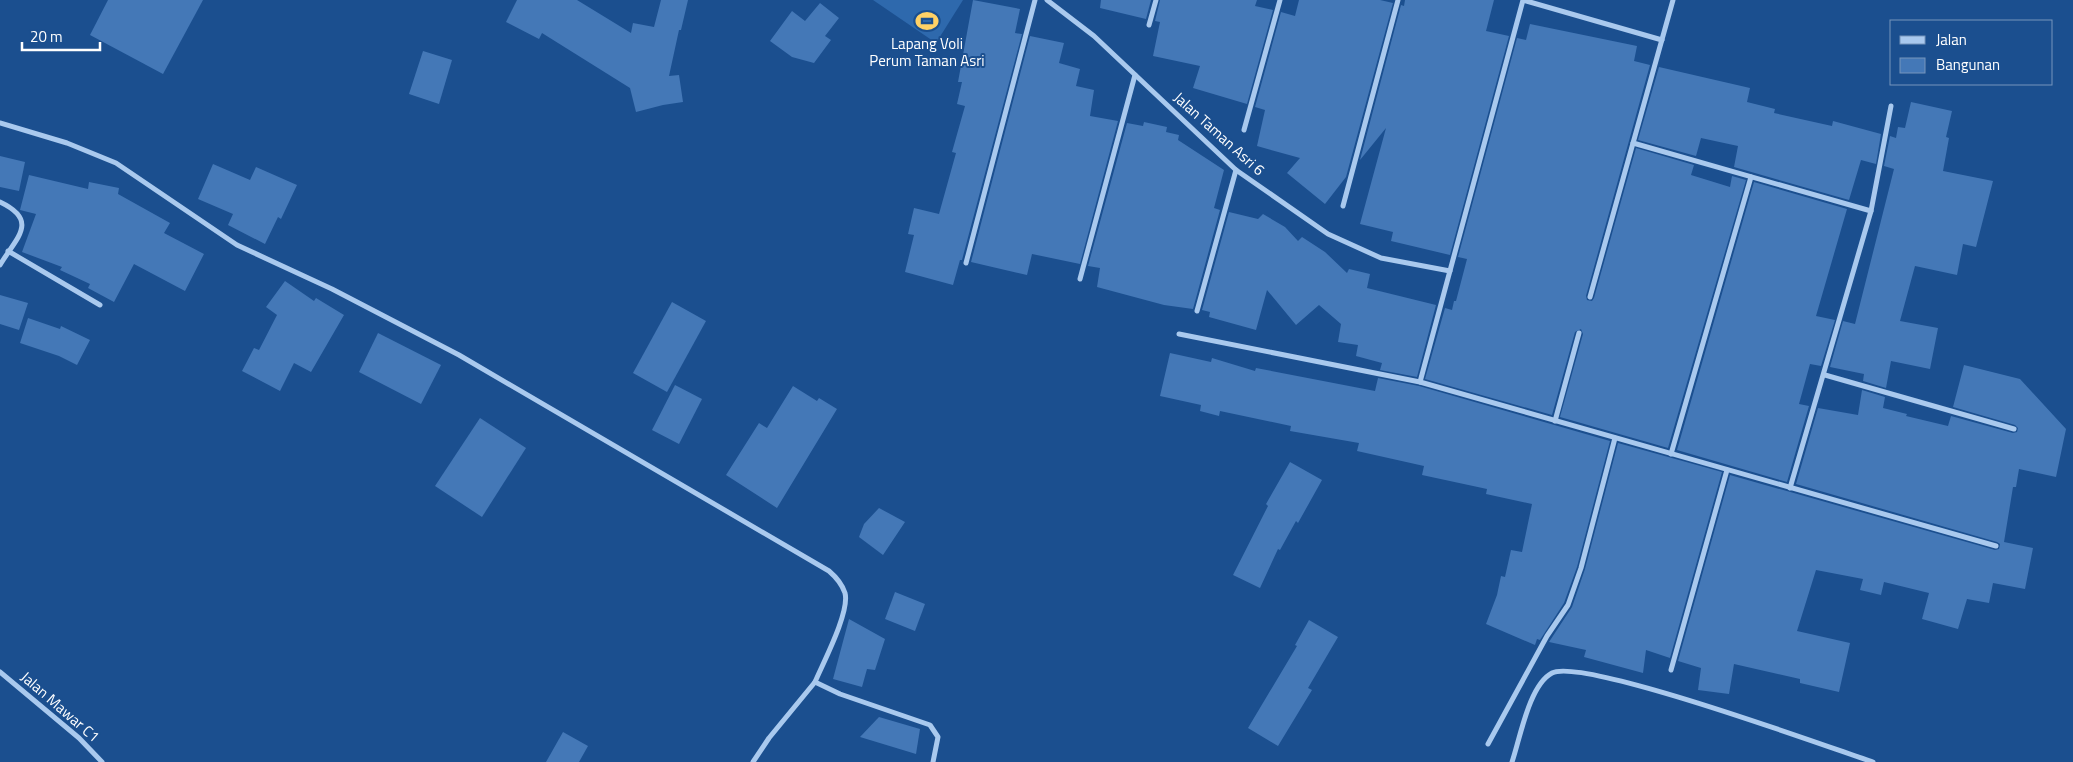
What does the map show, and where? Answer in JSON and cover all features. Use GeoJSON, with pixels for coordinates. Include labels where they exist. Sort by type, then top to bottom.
{"type":"FeatureCollection","features":[{"type":"Feature","properties":{"kind":"street"},"geometry":{"type":"LineString","coordinates":[[966,263],[1035,0]]}},
{"type":"Feature","properties":{"kind":"street","name":"Jalan Taman Asri 6"},"geometry":{"type":"LineString","coordinates":[[1047,0],[1094,36],[1236,170],[1328,234],[1381,258],[1450,271]]}},
{"type":"Feature","properties":{"kind":"street"},"geometry":{"type":"LineString","coordinates":[[1149,25],[1156,0]]}},
{"type":"Feature","properties":{"kind":"street"},"geometry":{"type":"LineString","coordinates":[[1244,130],[1280,0]]}},
{"type":"Feature","properties":{"kind":"street"},"geometry":{"type":"LineString","coordinates":[[1343,206],[1398,0]]}},
{"type":"Feature","properties":{"kind":"street"},"geometry":{"type":"LineString","coordinates":[[1420,382],[1523,0],[1662,40]]}},
{"type":"Feature","properties":{"kind":"street"},"geometry":{"type":"LineString","coordinates":[[1590,298],[1673,0]]}},
{"type":"Feature","properties":{"kind":"street"},"geometry":{"type":"LineString","coordinates":[[1080,279],[1135,75]]}},
{"type":"Feature","properties":{"kind":"street"},"geometry":{"type":"LineString","coordinates":[[1790,488],[1825,374],[1871,211],[1891,106]]}},
{"type":"Feature","properties":{"kind":"street"},"geometry":{"type":"LineString","coordinates":[[0,123],[67,143],[116,163],[237,245],[332,289],[459,355],[829,571],[843,587],[846,595],[845,607],[836,635],[815,682],[769,738],[753,762]]}},
{"type":"Feature","properties":{"kind":"street"},"geometry":{"type":"LineString","coordinates":[[1632,143],[1871,211]]}},
{"type":"Feature","properties":{"kind":"street"},"geometry":{"type":"LineString","coordinates":[[1197,311],[1236,170]]}},
{"type":"Feature","properties":{"kind":"street"},"geometry":{"type":"LineString","coordinates":[[1671,454],[1751,176]]}},
{"type":"Feature","properties":{"kind":"street"},"geometry":{"type":"LineString","coordinates":[[0,202],[21,216],[23,223],[20,233],[0,265]]}},
{"type":"Feature","properties":{"kind":"street"},"geometry":{"type":"LineString","coordinates":[[8,251],[100,305]]}},
{"type":"Feature","properties":{"kind":"street"},"geometry":{"type":"LineString","coordinates":[[1555,421],[1579,333]]}},
{"type":"Feature","properties":{"kind":"street"},"geometry":{"type":"LineString","coordinates":[[1179,334],[1420,382],[1996,546]]}},
{"type":"Feature","properties":{"kind":"street"},"geometry":{"type":"LineString","coordinates":[[1825,374],[2014,429]]}},
{"type":"Feature","properties":{"kind":"street"},"geometry":{"type":"LineString","coordinates":[[1488,744],[1547,636],[1568,605],[1581,568],[1616,438]]}},
{"type":"Feature","properties":{"kind":"street"},"geometry":{"type":"LineString","coordinates":[[1672,670],[1727,470]]}},
{"type":"Feature","properties":{"kind":"street"},"geometry":{"type":"LineString","coordinates":[[1512,762],[1538,688],[1550,674],[1566,670],[1662,691],[1873,762]]}},
{"type":"Feature","properties":{"kind":"street","name":"Jalan Mawar C1"},"geometry":{"type":"LineString","coordinates":[[0,672],[79,738],[102,762]]}},
{"type":"Feature","properties":{"kind":"street"},"geometry":{"type":"LineString","coordinates":[[815,682],[840,694],[930,725],[938,737],[933,762]]}},
{"type":"Feature","properties":{"kind":"shaded area","name":"Lapang Voli Perum Taman Asri"},"geometry":{"type":"Polygon","coordinates":[[[873,0],[963,0],[936,43],[873,0]]]}},
{"type":"Feature","properties":{"kind":"building"},"geometry":{"type":"Polygon","coordinates":[[[108,0],[203,0],[163,74],[90,35],[108,0]]]}},
{"type":"Feature","properties":{"kind":"building"},"geometry":{"type":"Polygon","coordinates":[[[517,0],[577,0],[631,33],[633,23],[654,27],[661,0],[688,0],[669,76],[679,75],[683,102],[636,112],[630,88],[542,33],[539,39],[506,22],[517,0]]]}},
{"type":"Feature","properties":{"kind":"building"},"geometry":{"type":"Polygon","coordinates":[[[973,0],[1020,9],[1015,33],[1022,34],[962,260],[960,260],[953,285],[905,272],[914,235],[908,234],[914,208],[939,214],[956,153],[952,152],[965,106],[957,104],[962,82],[958,82],[973,0]]]}},
{"type":"Feature","properties":{"kind":"building"},"geometry":{"type":"Polygon","coordinates":[[[1101,0],[1151,0],[1146,19],[1100,8],[1101,0]]]}},
{"type":"Feature","properties":{"kind":"building"},"geometry":{"type":"Polygon","coordinates":[[[1160,0],[1257,0],[1255,6],[1273,10],[1247,104],[1193,88],[1200,66],[1153,56],[1160,22],[1155,21],[1160,0]]]}},
{"type":"Feature","properties":{"kind":"building"},"geometry":{"type":"Polygon","coordinates":[[[1299,0],[1380,0],[1393,3],[1346,177],[1325,204],[1287,173],[1300,158],[1257,146],[1265,110],[1255,107],[1281,12],[1295,16],[1299,0]]]}},
{"type":"Feature","properties":{"kind":"building"},"geometry":{"type":"Polygon","coordinates":[[[1405,0],[1494,0],[1486,31],[1509,36],[1450,255],[1391,241],[1393,232],[1360,224],[1386,128],[1360,160],[1401,5],[1404,6],[1405,0]]]}},
{"type":"Feature","properties":{"kind":"building"},"geometry":{"type":"Polygon","coordinates":[[[820,3],[839,18],[825,36],[831,40],[814,63],[792,57],[770,41],[792,11],[805,21],[820,3]]]}},
{"type":"Feature","properties":{"kind":"building"},"geometry":{"type":"Polygon","coordinates":[[[1530,24],[1637,46],[1634,61],[1650,65],[1586,296],[1587,300],[1592,301],[1594,298],[1636,148],[1694,165],[1691,175],[1730,187],[1732,176],[1746,180],[1668,448],[1560,417],[1583,334],[1581,329],[1575,332],[1552,415],[1425,379],[1445,308],[1452,310],[1454,301],[1456,301],[1467,259],[1458,257],[1517,38],[1526,40],[1530,24]]]}},
{"type":"Feature","properties":{"kind":"building"},"geometry":{"type":"Polygon","coordinates":[[[1030,36],[1064,43],[1059,63],[1080,69],[1076,86],[1094,90],[1090,116],[1118,121],[1080,264],[1032,254],[1027,275],[971,262],[1030,36]]]}},
{"type":"Feature","properties":{"kind":"building"},"geometry":{"type":"Polygon","coordinates":[[[423,51],[452,60],[439,104],[409,94],[423,51]]]}},
{"type":"Feature","properties":{"kind":"building"},"geometry":{"type":"Polygon","coordinates":[[[1659,67],[1750,88],[1747,102],[1775,109],[1774,113],[1832,126],[1833,121],[1881,134],[1876,164],[1861,160],[1849,200],[1734,167],[1738,146],[1701,138],[1696,156],[1638,140],[1659,67]]]}},
{"type":"Feature","properties":{"kind":"building"},"geometry":{"type":"Polygon","coordinates":[[[1911,102],[1952,111],[1946,137],[1949,138],[1943,171],[1993,181],[1976,247],[1963,244],[1957,275],[1915,266],[1900,321],[1938,328],[1930,369],[1891,361],[1886,388],[1863,381],[1864,374],[1830,367],[1843,321],[1855,324],[1894,169],[1884,166],[1890,136],[1896,138],[1898,127],[1905,128],[1911,102]]]}},
{"type":"Feature","properties":{"kind":"building"},"geometry":{"type":"Polygon","coordinates":[[[1144,122],[1167,127],[1166,132],[1179,135],[1178,140],[1224,170],[1214,208],[1220,210],[1193,309],[1164,305],[1097,287],[1100,268],[1088,266],[1127,123],[1143,126],[1144,122]]]}},
{"type":"Feature","properties":{"kind":"building"},"geometry":{"type":"Polygon","coordinates":[[[0,156],[25,162],[19,191],[0,187],[0,156]]]}},
{"type":"Feature","properties":{"kind":"building"},"geometry":{"type":"Polygon","coordinates":[[[213,164],[250,180],[256,167],[297,185],[281,219],[278,217],[265,244],[228,225],[233,214],[198,199],[213,164]]]}},
{"type":"Feature","properties":{"kind":"building"},"geometry":{"type":"Polygon","coordinates":[[[29,175],[88,189],[89,182],[119,188],[118,194],[170,223],[164,233],[204,254],[185,291],[134,264],[114,302],[88,288],[90,284],[60,270],[62,267],[22,252],[36,214],[20,210],[29,175]]]}},
{"type":"Feature","properties":{"kind":"building"},"geometry":{"type":"Polygon","coordinates":[[[1754,182],[1847,209],[1816,316],[1835,320],[1821,366],[1810,364],[1799,404],[1809,406],[1787,482],[1677,450],[1754,182]]]}},
{"type":"Feature","properties":{"kind":"building"},"geometry":{"type":"Polygon","coordinates":[[[1229,212],[1258,219],[1263,214],[1285,227],[1298,241],[1302,237],[1325,252],[1347,273],[1349,269],[1370,274],[1367,288],[1436,305],[1417,377],[1380,370],[1382,363],[1356,356],[1358,345],[1338,342],[1341,324],[1319,305],[1296,325],[1267,290],[1256,330],[1209,317],[1210,312],[1202,310],[1229,212]]]}},
{"type":"Feature","properties":{"kind":"building"},"geometry":{"type":"Polygon","coordinates":[[[285,281],[314,301],[316,298],[344,315],[311,372],[294,363],[280,391],[242,371],[254,348],[259,350],[277,315],[266,307],[285,281]]]}},
{"type":"Feature","properties":{"kind":"building"},"geometry":{"type":"Polygon","coordinates":[[[0,295],[28,303],[19,330],[0,324],[0,295]]]}},
{"type":"Feature","properties":{"kind":"building"},"geometry":{"type":"Polygon","coordinates":[[[672,302],[706,321],[667,392],[633,373],[672,302]]]}},
{"type":"Feature","properties":{"kind":"building"},"geometry":{"type":"Polygon","coordinates":[[[28,318],[60,329],[61,326],[90,340],[77,365],[59,356],[20,343],[28,318]]]}},
{"type":"Feature","properties":{"kind":"building"},"geometry":{"type":"Polygon","coordinates":[[[378,333],[441,365],[421,404],[359,372],[378,333]]]}},
{"type":"Feature","properties":{"kind":"building"},"geometry":{"type":"Polygon","coordinates":[[[1170,353],[1211,362],[1212,358],[1255,371],[1256,368],[1375,391],[1378,378],[1419,386],[1610,441],[1577,567],[1564,603],[1540,640],[1537,639],[1535,645],[1486,624],[1497,595],[1501,576],[1505,577],[1511,550],[1522,552],[1532,504],[1486,494],[1487,489],[1422,475],[1424,466],[1357,451],[1359,443],[1290,431],[1291,426],[1220,411],[1219,416],[1200,411],[1201,405],[1160,396],[1170,353]]]}},
{"type":"Feature","properties":{"kind":"building"},"geometry":{"type":"Polygon","coordinates":[[[1964,365],[2020,379],[2066,429],[2056,477],[2019,469],[2016,487],[2013,487],[2004,542],[2033,548],[2025,589],[1993,583],[1989,603],[1967,599],[1958,629],[1922,619],[1929,593],[1884,582],[1881,595],[1860,590],[1863,579],[1816,570],[1797,631],[1850,643],[1839,692],[1800,683],[1800,679],[1734,664],[1729,694],[1698,690],[1701,668],[1678,661],[1730,475],[1995,550],[1999,549],[2000,544],[1997,542],[1796,484],[1818,408],[1858,415],[1862,390],[1885,397],[1883,408],[1907,414],[1906,416],[1948,426],[1951,416],[2013,433],[2017,432],[2018,428],[2015,425],[1953,407],[1964,365]]]}},
{"type":"Feature","properties":{"kind":"building"},"geometry":{"type":"Polygon","coordinates":[[[675,385],[702,399],[679,444],[652,430],[675,385]]]}},
{"type":"Feature","properties":{"kind":"building"},"geometry":{"type":"Polygon","coordinates":[[[793,386],[817,401],[819,398],[837,409],[777,508],[726,475],[759,423],[767,428],[793,386]]]}},
{"type":"Feature","properties":{"kind":"building"},"geometry":{"type":"Polygon","coordinates":[[[480,418],[526,448],[482,517],[435,486],[480,418]]]}},
{"type":"Feature","properties":{"kind":"building"},"geometry":{"type":"Polygon","coordinates":[[[1618,443],[1722,472],[1670,658],[1646,650],[1643,673],[1584,657],[1586,650],[1549,642],[1572,607],[1585,569],[1618,443]]]}},
{"type":"Feature","properties":{"kind":"building"},"geometry":{"type":"Polygon","coordinates":[[[1290,462],[1322,480],[1298,523],[1296,521],[1280,550],[1278,549],[1260,588],[1233,575],[1268,506],[1266,504],[1290,462]]]}},
{"type":"Feature","properties":{"kind":"building"},"geometry":{"type":"Polygon","coordinates":[[[879,508],[905,522],[883,555],[859,537],[864,524],[879,508]]]}},
{"type":"Feature","properties":{"kind":"building"},"geometry":{"type":"Polygon","coordinates":[[[895,592],[925,604],[915,631],[885,619],[895,592]]]}},
{"type":"Feature","properties":{"kind":"building"},"geometry":{"type":"Polygon","coordinates":[[[849,619],[885,639],[875,670],[867,669],[862,687],[833,679],[849,619]]]}},
{"type":"Feature","properties":{"kind":"building"},"geometry":{"type":"Polygon","coordinates":[[[1309,620],[1338,637],[1308,688],[1312,690],[1278,746],[1248,728],[1297,646],[1295,645],[1309,620]]]}},
{"type":"Feature","properties":{"kind":"building"},"geometry":{"type":"Polygon","coordinates":[[[879,717],[920,729],[916,754],[860,737],[879,717]]]}},
{"type":"Feature","properties":{"kind":"building"},"geometry":{"type":"Polygon","coordinates":[[[563,732],[588,746],[579,762],[546,762],[563,732]]]}},
{"type":"Feature","properties":{"kind":"place","name":"Lapang Voli Perum Taman Asri"},"geometry":{"type":"Point","coordinates":[927,21]}}]}
